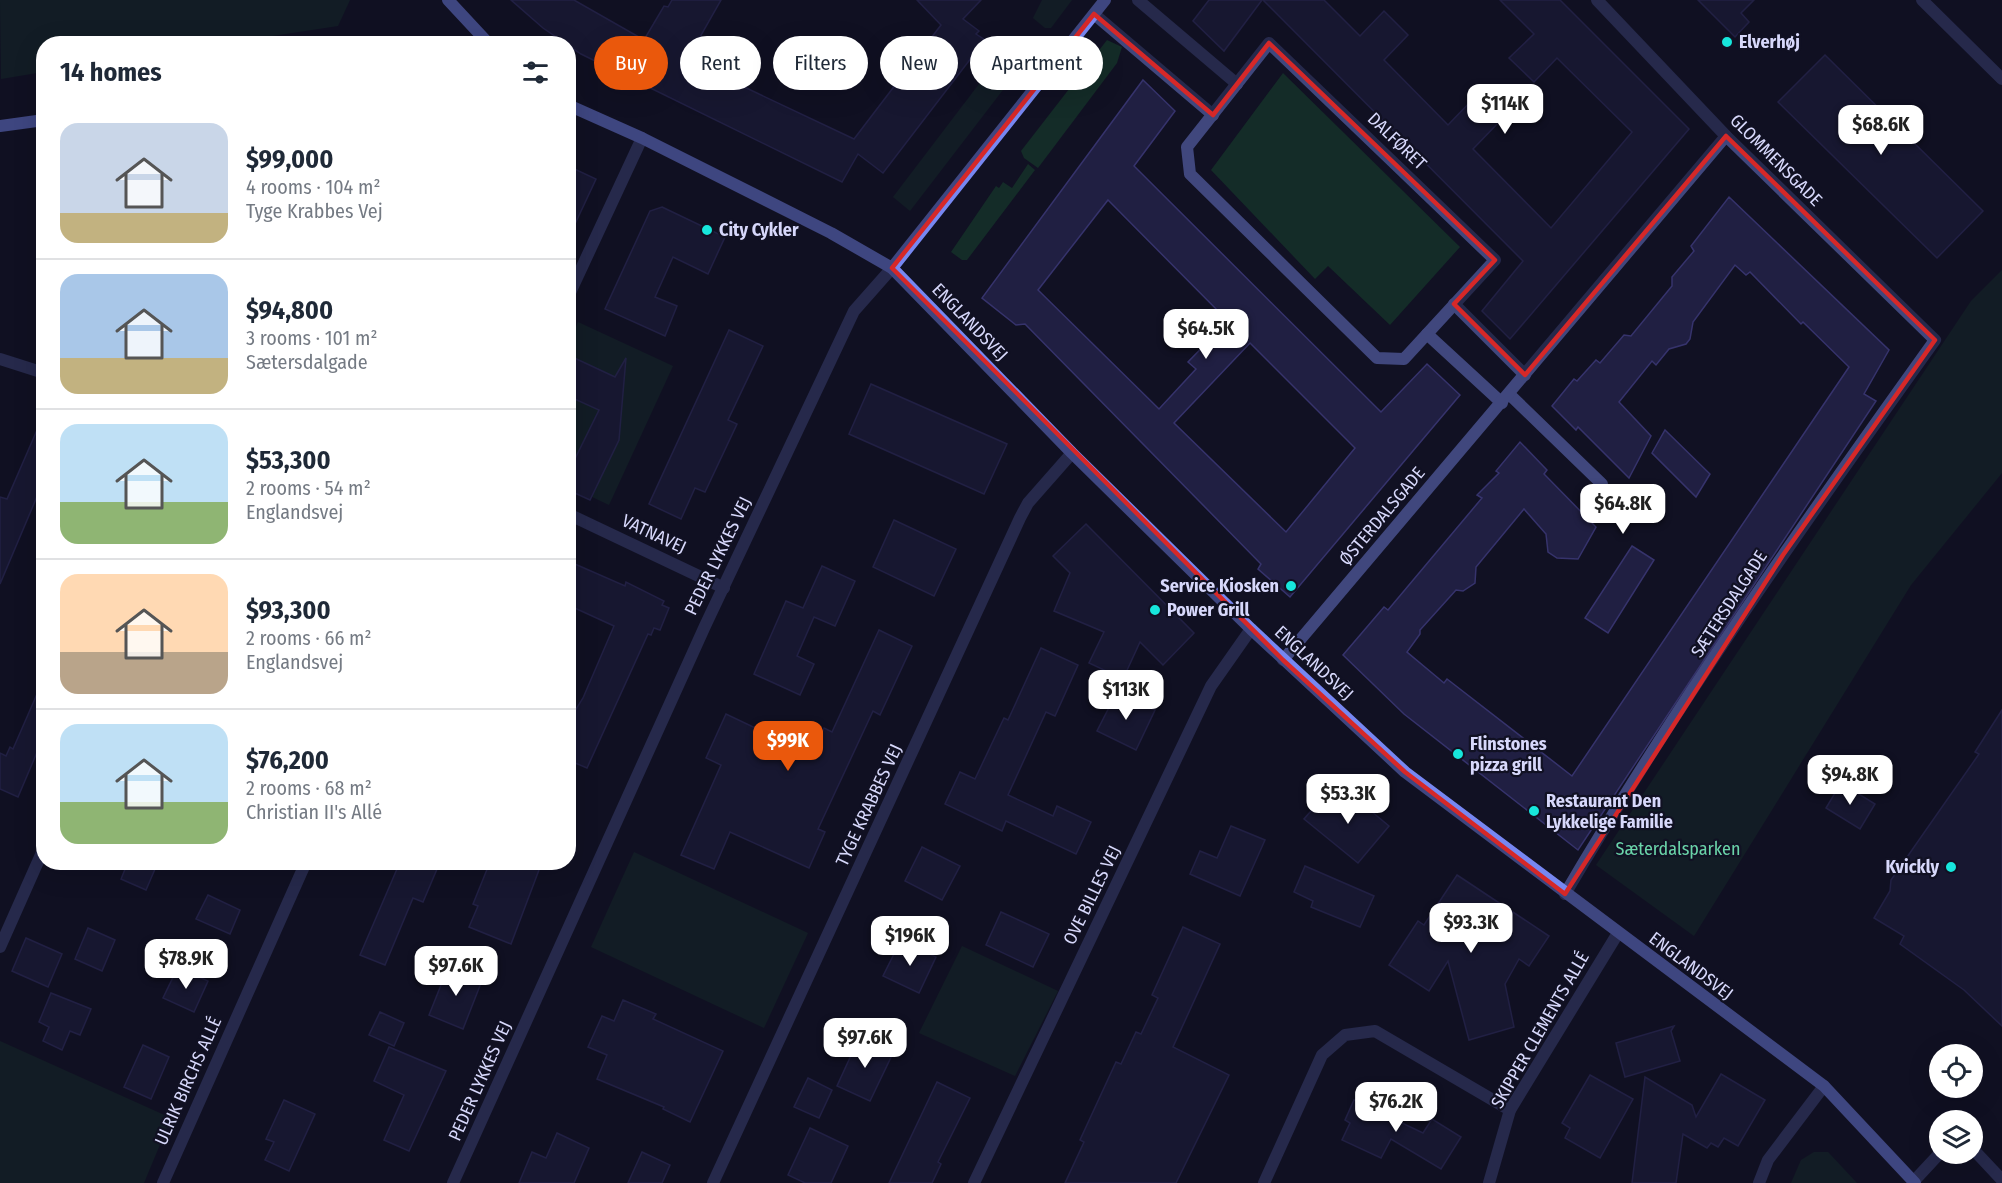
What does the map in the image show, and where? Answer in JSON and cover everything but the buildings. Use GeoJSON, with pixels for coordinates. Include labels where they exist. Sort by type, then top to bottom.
{"type":"FeatureCollection","features":[{"type":"Feature","properties":{"kind":"street"},"geometry":{"type":"LineString","coordinates":[[448,0],[482,36]]}},
{"type":"Feature","properties":{"kind":"street","name":"PEDER LYKKES VEJ"},"geometry":{"type":"LineString","coordinates":[[453,1183],[724,588],[854,311],[892,268],[1105,0]]}},
{"type":"Feature","properties":{"kind":"street"},"geometry":{"type":"LineString","coordinates":[[1138,0],[1237,84]]}},
{"type":"Feature","properties":{"kind":"street","name":"GLOMMENSGADE"},"geometry":{"type":"LineString","coordinates":[[1597,0],[1726,136],[1935,340]]}},
{"type":"Feature","properties":{"kind":"street"},"geometry":{"type":"LineString","coordinates":[[1922,0],[2002,79]]}},
{"type":"Feature","properties":{"kind":"street"},"geometry":{"type":"LineString","coordinates":[[1094,14],[1213,115]]}},
{"type":"Feature","properties":{"kind":"street","name":"DALFØRET"},"geometry":{"type":"LineString","coordinates":[[1269,43],[1495,260],[1404,359],[1377,358],[1190,174],[1187,147],[1237,84],[1269,43]]}},
{"type":"Feature","properties":{"kind":"street","name":"ENGLANDSVEJ"},"geometry":{"type":"LineString","coordinates":[[576,109],[642,138],[831,233],[892,268],[1072,453],[1251,629],[1405,772],[1824,1086],[1914,1182]]}},
{"type":"Feature","properties":{"kind":"street"},"geometry":{"type":"LineString","coordinates":[[0,126],[36,121]]}},
{"type":"Feature","properties":{"kind":"street","name":"ØSTERDALSGADE"},"geometry":{"type":"LineString","coordinates":[[1283,660],[1726,136]]}},
{"type":"Feature","properties":{"kind":"street"},"geometry":{"type":"LineString","coordinates":[[576,280],[642,138]]}},
{"type":"Feature","properties":{"kind":"street"},"geometry":{"type":"LineString","coordinates":[[1454,304],[1525,375]]}},
{"type":"Feature","properties":{"kind":"street"},"geometry":{"type":"LineString","coordinates":[[1427,334],[1602,484]]}},
{"type":"Feature","properties":{"kind":"street","name":"SÆTERSDALGADE"},"geometry":{"type":"LineString","coordinates":[[1565,894],[1645,765],[1783,555],[1935,340]]}},
{"type":"Feature","properties":{"kind":"street"},"geometry":{"type":"LineString","coordinates":[[0,359],[36,370]]}},
{"type":"Feature","properties":{"kind":"street","name":"TYGE KRABBES VEJ"},"geometry":{"type":"LineString","coordinates":[[713,1183],[1020,519],[1028,503],[1072,453]]}},
{"type":"Feature","properties":{"kind":"street","name":"VATNAVEJ"},"geometry":{"type":"LineString","coordinates":[[576,518],[724,588]]}},
{"type":"Feature","properties":{"kind":"street","name":"OVE BILLES VEJ"},"geometry":{"type":"LineString","coordinates":[[974,1183],[1211,686],[1251,629]]}},
{"type":"Feature","properties":{"kind":"street"},"geometry":{"type":"LineString","coordinates":[[0,946],[36,866]]}},
{"type":"Feature","properties":{"kind":"street","name":"ULRIK BIRCHS ALLÉ"},"geometry":{"type":"LineString","coordinates":[[163,1183],[302,870]]}},
{"type":"Feature","properties":{"kind":"street","name":"SKIPPER CLEMENTS ALLÉ"},"geometry":{"type":"LineString","coordinates":[[1489,1183],[1510,1110],[1618,933]]}},
{"type":"Feature","properties":{"kind":"street"},"geometry":{"type":"LineString","coordinates":[[1264,1183],[1322,1055],[1345,1035],[1375,1031],[1510,1110]]}},
{"type":"Feature","properties":{"kind":"street"},"geometry":{"type":"LineString","coordinates":[[1759,1183],[1768,1160],[1824,1086]]}},
{"type":"Feature","properties":{"kind":"street"},"geometry":{"type":"LineString","coordinates":[[1983,1160],[2002,1180]]}},
{"type":"Feature","properties":{"kind":"street"},"geometry":{"type":"LineString","coordinates":[[1914,1182],[1930,1164]]}},
{"type":"Feature","properties":{"kind":"highlighted area"},"geometry":{"type":"Polygon","coordinates":[[[1094,14],[1213,115],[1269,43],[1495,260],[1454,304],[1525,375],[1726,136],[1935,340],[1783,555],[1565,894],[1405,772],[1283,660],[892,268],[1094,14]]]}},
{"type":"Feature","properties":{"kind":"green space"},"geometry":{"type":"Polygon","coordinates":[[[0,0],[350,0],[338,26],[272,36],[36,36],[36,73],[1,79],[0,0]]]}},
{"type":"Feature","properties":{"kind":"green space"},"geometry":{"type":"Polygon","coordinates":[[[1042,0],[1072,0],[1051,28],[1045,28],[1033,18],[1042,0]]]}},
{"type":"Feature","properties":{"kind":"green space"},"geometry":{"type":"Polygon","coordinates":[[[1107,40],[1122,47],[1117,63],[1103,82],[1103,45],[1107,40]]]}},
{"type":"Feature","properties":{"kind":"green space"},"geometry":{"type":"Polygon","coordinates":[[[1283,73],[1460,247],[1390,325],[1328,266],[1315,279],[1211,170],[1283,73]]]}},
{"type":"Feature","properties":{"kind":"green space"},"geometry":{"type":"Polygon","coordinates":[[[974,90],[1003,90],[910,211],[893,197],[974,90]]]}},
{"type":"Feature","properties":{"kind":"green space"},"geometry":{"type":"Polygon","coordinates":[[[1068,90],[1097,90],[1038,168],[1024,158],[1021,151],[1068,90]]]}},
{"type":"Feature","properties":{"kind":"green space"},"geometry":{"type":"Polygon","coordinates":[[[1028,164],[1035,170],[967,260],[962,260],[951,252],[996,186],[999,188],[1003,182],[1012,188],[1028,164]]]}},
{"type":"Feature","properties":{"kind":"green space","name":"Sæterdalsparken"},"geometry":{"type":"Polygon","coordinates":[[[2002,270],[2002,473],[1911,585],[1694,936],[1596,865],[1971,301],[2002,270]]]}},
{"type":"Feature","properties":{"kind":"green space"},"geometry":{"type":"Polygon","coordinates":[[[578,322],[673,366],[609,505],[576,489],[576,327],[578,322]]]}},
{"type":"Feature","properties":{"kind":"green space"},"geometry":{"type":"Polygon","coordinates":[[[634,852],[808,933],[764,1028],[591,947],[634,852]]]}},
{"type":"Feature","properties":{"kind":"green space"},"geometry":{"type":"Polygon","coordinates":[[[962,946],[1058,991],[1015,1076],[919,1033],[962,946]]]}},
{"type":"Feature","properties":{"kind":"green space"},"geometry":{"type":"Polygon","coordinates":[[[0,1041],[171,1118],[144,1183],[0,1183],[0,1041]]]}},
{"type":"Feature","properties":{"kind":"green space"},"geometry":{"type":"Polygon","coordinates":[[[1814,1152],[1828,1152],[1857,1183],[1791,1183],[1801,1160],[1814,1152]]]}},
{"type":"Feature","properties":{"kind":"place","name":"Elverhøj"},"geometry":{"type":"Point","coordinates":[1727,42]}},
{"type":"Feature","properties":{"kind":"place","name":"City Cykler"},"geometry":{"type":"Point","coordinates":[707,230]}},
{"type":"Feature","properties":{"kind":"place","name":"Service Kiosken"},"geometry":{"type":"Point","coordinates":[1291,586]}},
{"type":"Feature","properties":{"kind":"place","name":"Power Grill"},"geometry":{"type":"Point","coordinates":[1155,610]}},
{"type":"Feature","properties":{"kind":"place","name":"Flinstones pizza grill"},"geometry":{"type":"Point","coordinates":[1458,754]}},
{"type":"Feature","properties":{"kind":"place","name":"Restaurant Den Lykkelige Familie"},"geometry":{"type":"Point","coordinates":[1534,811]}},
{"type":"Feature","properties":{"kind":"place","name":"Kvickly"},"geometry":{"type":"Point","coordinates":[1951,867]}}]}
